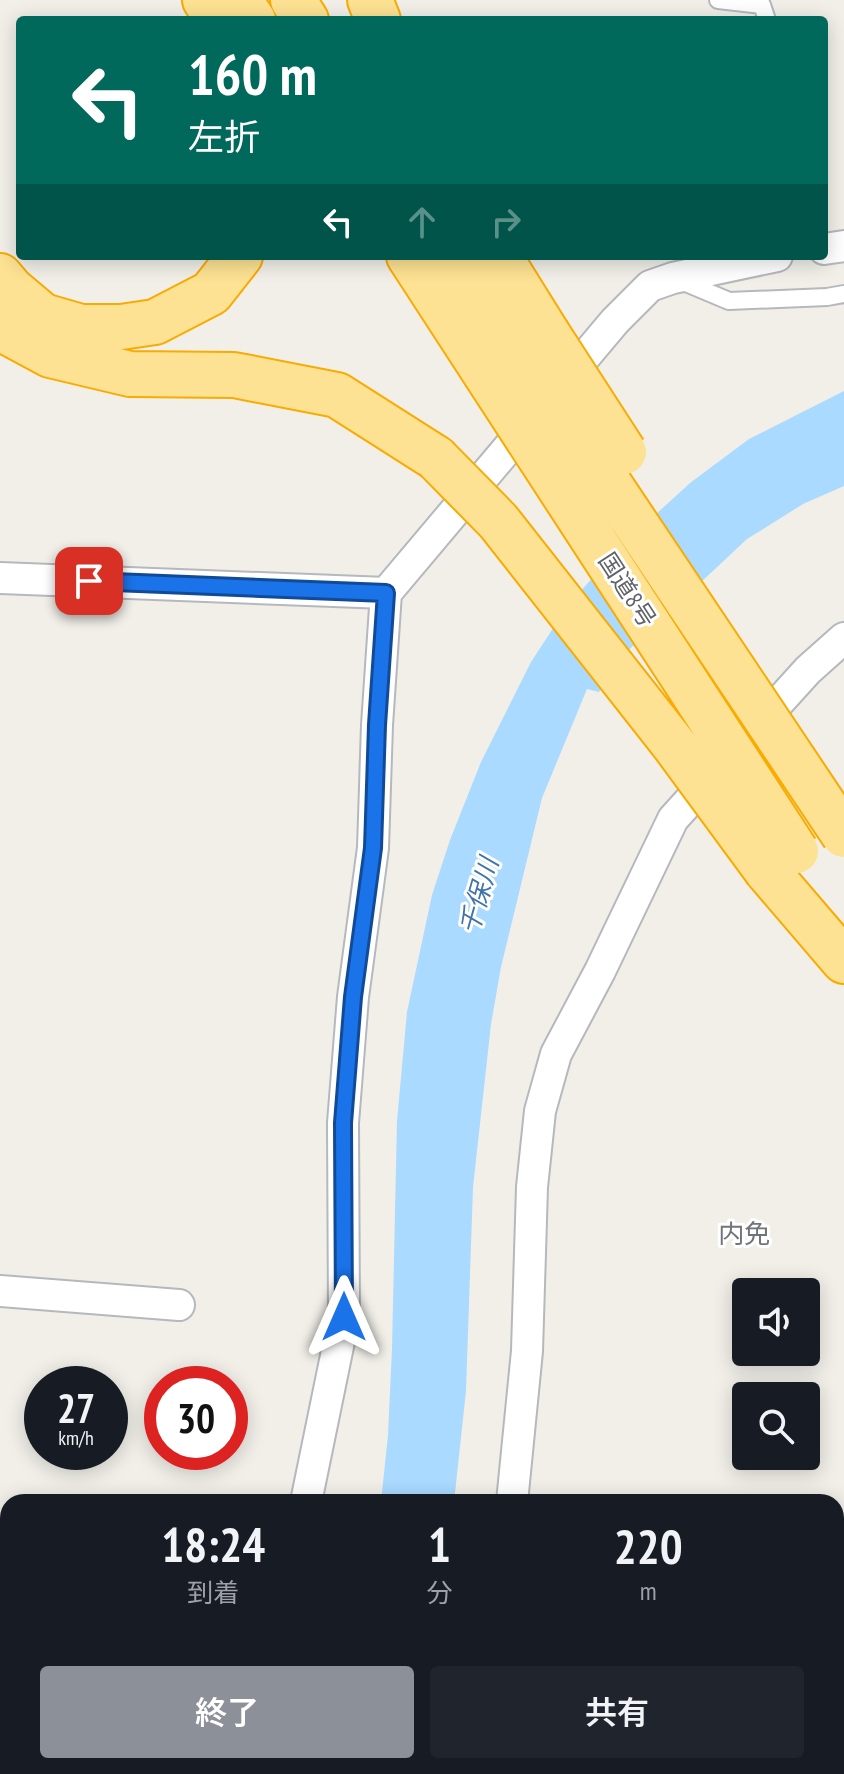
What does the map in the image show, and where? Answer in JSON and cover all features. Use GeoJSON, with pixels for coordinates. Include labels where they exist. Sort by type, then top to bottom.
{"type":"FeatureCollection","features":[{"type":"Feature","properties":{"kind":"highway"},"geometry":{"type":"LineString","coordinates":[[0,276],[43,316],[81,327],[121,327],[155,322],[211,293],[237,260]]}},
{"type":"Feature","properties":{"kind":"highway","name":"国道8号"},"geometry":{"type":"LineString","coordinates":[[414,260],[518,352],[782,861],[844,925]]}},
{"type":"Feature","properties":{"kind":"highway","name":"国道8号"},"geometry":{"type":"LineString","coordinates":[[461,260],[518,352],[832,818]]}},
{"type":"Feature","properties":{"kind":"highway"},"geometry":{"type":"LineString","coordinates":[[500,260],[518,352]]}},
{"type":"Feature","properties":{"kind":"highway"},"geometry":{"type":"LineString","coordinates":[[0,328],[50,355],[130,374],[234,375],[337,395],[436,458],[498,521],[675,746],[782,861],[844,961]]}},
{"type":"Feature","properties":{"kind":"street"},"geometry":{"type":"LineString","coordinates":[[308,1494],[344,1317],[343,1123],[353,997],[373,848],[386,593],[615,321],[650,286],[758,260]]}},
{"type":"Feature","properties":{"kind":"street"},"geometry":{"type":"LineString","coordinates":[[0,578],[386,593]]}},
{"type":"Feature","properties":{"kind":"street"},"geometry":{"type":"LineString","coordinates":[[513,1494],[527,1351],[532,1187],[540,1111],[556,1054],[673,819],[808,670],[844,638]]}},
{"type":"Feature","properties":{"kind":"street"},"geometry":{"type":"LineString","coordinates":[[0,1291],[179,1305]]}},
{"type":"Feature","properties":{"kind":"lane"},"geometry":{"type":"LineString","coordinates":[[718,0],[762,5],[766,16]]}},
{"type":"Feature","properties":{"kind":"lane"},"geometry":{"type":"LineString","coordinates":[[673,278],[729,301],[844,294]]}},
{"type":"Feature","properties":{"kind":"water","name":"千保川"},"geometry":{"type":"Polygon","coordinates":[[[844,391],[844,486],[803,504],[747,539],[619,659],[599,692],[587,689],[542,798],[501,967],[491,1024],[473,1187],[466,1391],[455,1494],[382,1494],[392,1349],[397,1121],[407,1012],[432,895],[450,840],[481,762],[531,662],[569,604],[620,547],[690,483],[749,439],[844,391]]]}},
{"type":"Feature","properties":{"kind":"district","name":"内免"},"geometry":{"type":"Point","coordinates":[744,1234]}},
{"type":"Feature","properties":{"kind":"route"},"geometry":{"type":"LineString","coordinates":[[89,581],[386,593],[373,848],[353,997],[343,1123],[344,1317]]}}]}
